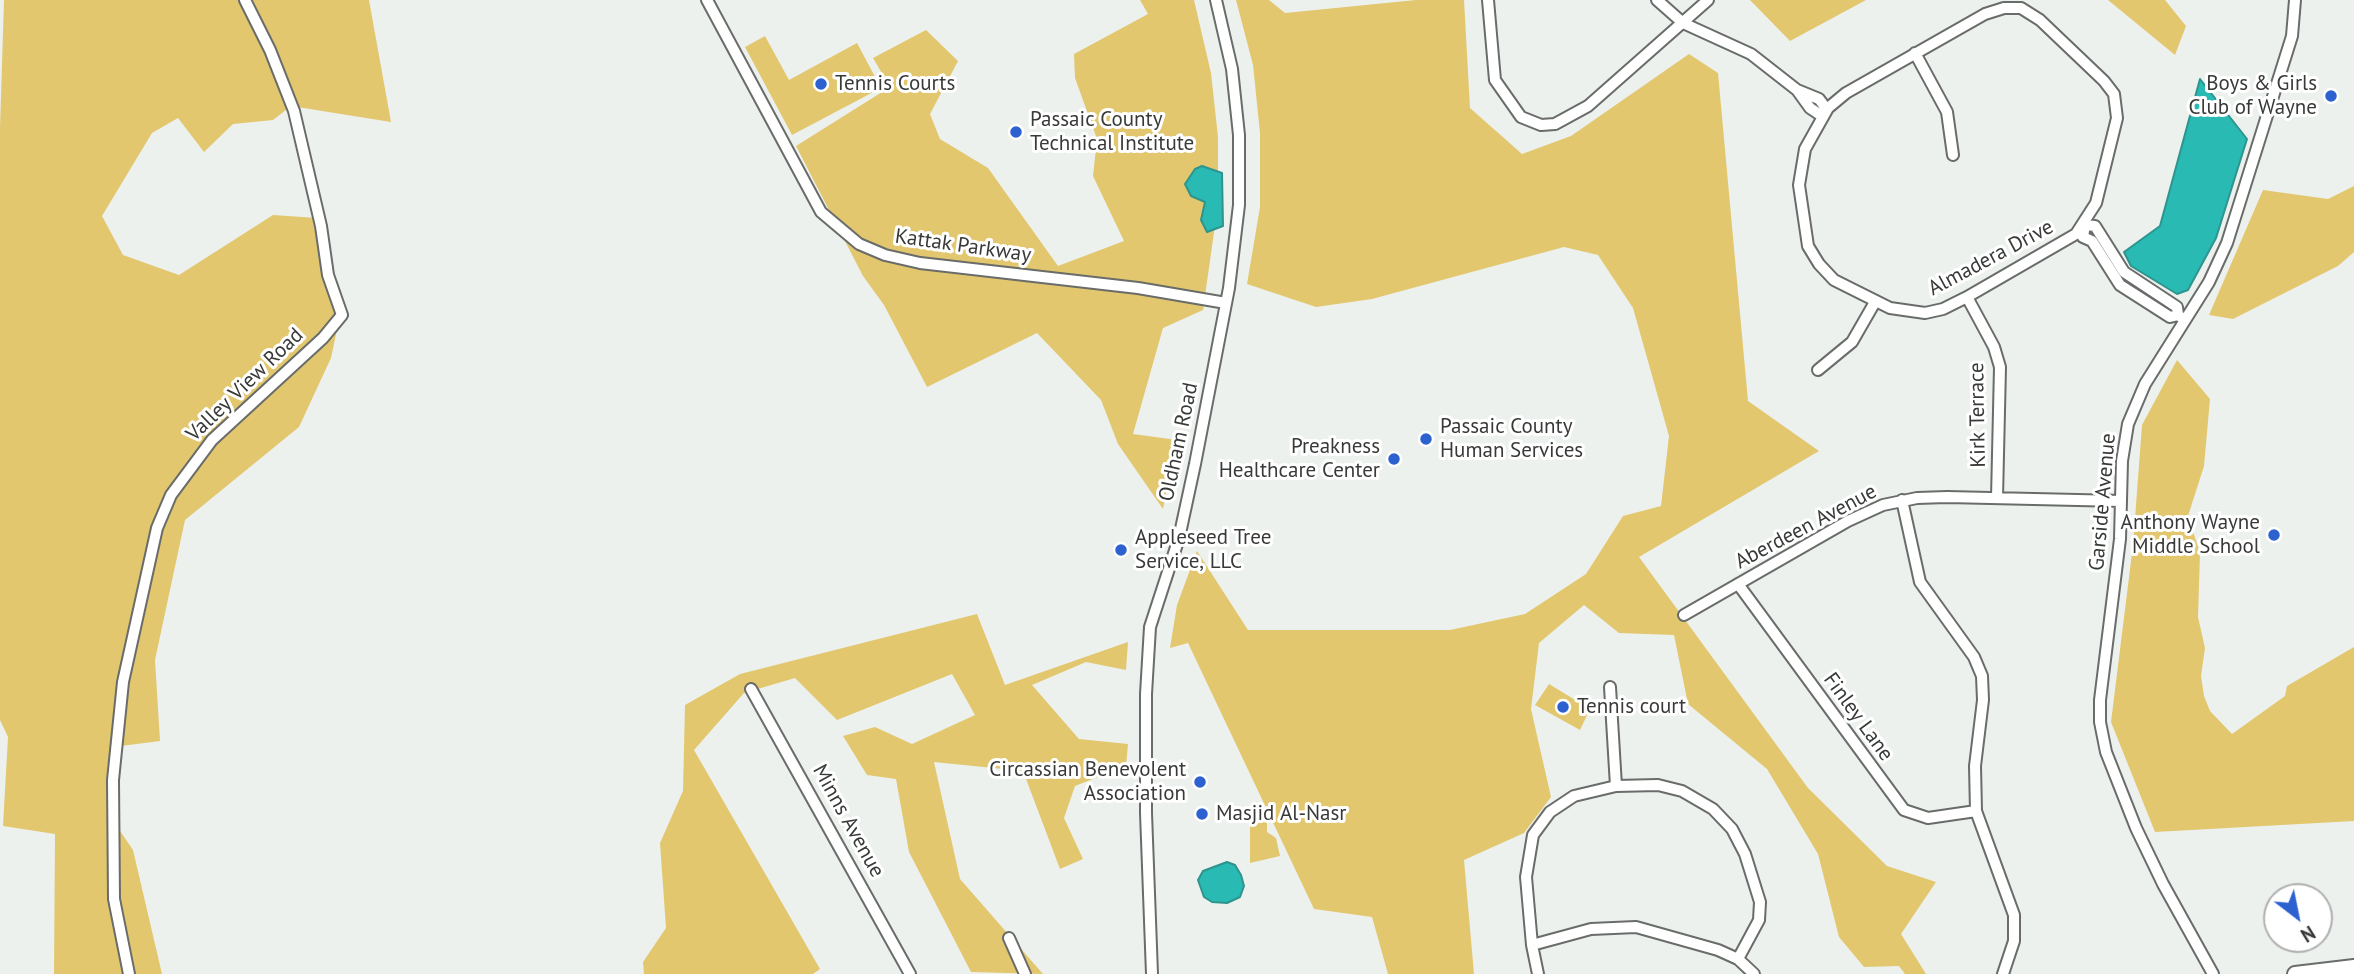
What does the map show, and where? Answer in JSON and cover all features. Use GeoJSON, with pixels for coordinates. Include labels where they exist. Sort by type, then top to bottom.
{"type":"FeatureCollection","features":[{"type":"Feature","properties":{"kind":"main road"},"geometry":{"type":"LineString","coordinates":[[2295,974],[2354,967]]}},
{"type":"Feature","properties":{"kind":"street","name":"Valley View Road"},"geometry":{"type":"LineString","coordinates":[[129,974],[114,900],[111,843],[114,780],[123,682],[157,528],[171,495],[206,446],[323,338],[342,315],[328,275],[294,111],[270,50],[245,0]]}},
{"type":"Feature","properties":{"kind":"street","name":"Kattak Parkway"},"geometry":{"type":"LineString","coordinates":[[707,0],[821,212],[859,244],[885,256],[920,263],[1138,288],[1226,303]]}},
{"type":"Feature","properties":{"kind":"street","name":"Oldham Road"},"geometry":{"type":"LineString","coordinates":[[1152,974],[1146,813],[1146,694],[1150,627],[1179,538],[1226,303],[1239,205],[1239,135],[1232,69],[1216,0]]}},
{"type":"Feature","properties":{"kind":"street"},"geometry":{"type":"LineString","coordinates":[[1488,0],[1495,80],[1521,117],[1541,125],[1555,124],[1588,106],[1708,0]]}},
{"type":"Feature","properties":{"kind":"street"},"geometry":{"type":"LineString","coordinates":[[1657,0],[1684,23],[1751,54],[1797,90],[1819,99],[1825,107],[1825,113]]}},
{"type":"Feature","properties":{"kind":"street","name":"Garside Avenue"},"geometry":{"type":"LineString","coordinates":[[2213,974],[2152,864],[2102,738],[2101,700],[2120,539],[2122,461],[2128,424],[2145,384],[2227,243],[2292,36],[2298,3]]}},
{"type":"Feature","properties":{"kind":"street","name":"Almadera Drive"},"geometry":{"type":"LineString","coordinates":[[2021,8],[2040,20],[2104,81],[2117,102],[2117,118],[2096,202],[2085,225],[2065,241],[1967,297],[1943,309],[1925,313],[1901,311],[1875,302],[1826,273],[1808,246],[1799,173],[1810,137],[1825,113],[1846,93],[1915,53],[1994,10],[2021,8]]}},
{"type":"Feature","properties":{"kind":"street"},"geometry":{"type":"LineString","coordinates":[[1915,53],[1947,112],[1952,155]]}},
{"type":"Feature","properties":{"kind":"street"},"geometry":{"type":"LineString","coordinates":[[2085,225],[2095,226],[2124,272],[2177,307],[2182,317]]}},
{"type":"Feature","properties":{"kind":"street","name":"Kirk Terrace"},"geometry":{"type":"LineString","coordinates":[[1967,297],[1994,347],[2000,367],[1997,498]]}},
{"type":"Feature","properties":{"kind":"street"},"geometry":{"type":"LineString","coordinates":[[1818,370],[1852,342],[1875,302]]}},
{"type":"Feature","properties":{"kind":"street","name":"Aberdeen Avenue"},"geometry":{"type":"LineString","coordinates":[[1684,615],[1870,509],[1902,500],[1997,498],[2121,501]]}},
{"type":"Feature","properties":{"kind":"street"},"geometry":{"type":"LineString","coordinates":[[1902,500],[1920,582],[1974,657],[1982,676],[1983,700],[1975,766],[1976,811],[2014,915],[2014,941],[2003,974]]}},
{"type":"Feature","properties":{"kind":"street","name":"Finley Lane"},"geometry":{"type":"LineString","coordinates":[[1738,584],[1904,810],[1928,818],[1976,811]]}},
{"type":"Feature","properties":{"kind":"street"},"geometry":{"type":"LineString","coordinates":[[1610,687],[1616,786]]}},
{"type":"Feature","properties":{"kind":"street","name":"Minns Avenue"},"geometry":{"type":"LineString","coordinates":[[751,689],[911,974]]}},
{"type":"Feature","properties":{"kind":"street"},"geometry":{"type":"LineString","coordinates":[[1538,974],[1532,945],[1526,877],[1533,835],[1550,812],[1574,796],[1616,786],[1658,785],[1682,791],[1713,809],[1732,829],[1745,854],[1760,902],[1759,920],[1738,959]]}},
{"type":"Feature","properties":{"kind":"street"},"geometry":{"type":"LineString","coordinates":[[1532,945],[1591,929],[1636,927],[1679,937],[1738,959],[1754,974]]}},
{"type":"Feature","properties":{"kind":"street"},"geometry":{"type":"LineString","coordinates":[[1009,938],[1025,974]]}},
{"type":"Feature","properties":{"kind":"shaded area"},"geometry":{"type":"Polygon","coordinates":[[[4,0],[369,0],[391,122],[291,106],[273,120],[233,124],[204,152],[178,118],[152,133],[102,216],[123,255],[179,275],[273,215],[317,218],[338,325],[331,358],[299,427],[185,520],[155,660],[160,741],[113,747],[110,816],[133,850],[162,974],[54,974],[55,834],[3,826],[8,737],[0,720],[0,128],[4,0]]]}},
{"type":"Feature","properties":{"kind":"shaded area"},"geometry":{"type":"Polygon","coordinates":[[[1140,0],[1194,0],[1211,73],[1218,137],[1218,204],[1203,310],[1163,328],[1133,434],[1177,440],[1163,509],[1118,444],[1101,400],[1037,333],[927,387],[884,305],[863,276],[796,146],[890,87],[873,58],[926,30],[958,61],[930,114],[940,139],[988,168],[1058,266],[1124,241],[1093,176],[1097,139],[1075,78],[1074,54],[1148,14],[1140,0]]]}},
{"type":"Feature","properties":{"kind":"shaded area"},"geometry":{"type":"Polygon","coordinates":[[[1236,0],[1269,0],[1285,13],[1416,0],[1464,0],[1470,108],[1522,154],[1571,136],[1689,54],[1718,73],[1748,401],[1819,451],[1639,557],[1808,788],[1887,866],[1936,882],[1901,934],[1926,974],[1905,974],[1899,966],[1864,967],[1839,937],[1818,854],[1767,769],[1688,704],[1674,635],[1619,633],[1584,605],[1539,643],[1531,709],[1551,797],[1524,833],[1464,860],[1474,974],[1388,974],[1372,917],[1314,909],[1188,643],[1170,648],[1177,605],[1197,551],[1248,630],[1450,630],[1525,614],[1586,574],[1623,516],[1661,506],[1669,436],[1633,308],[1598,255],[1564,247],[1372,299],[1316,307],[1247,284],[1260,207],[1260,133],[1253,65],[1236,0]]]}},
{"type":"Feature","properties":{"kind":"shaded area"},"geometry":{"type":"Polygon","coordinates":[[[1750,0],[1866,0],[1790,41],[1750,0]]]}},
{"type":"Feature","properties":{"kind":"shaded area"},"geometry":{"type":"Polygon","coordinates":[[[2108,0],[2165,0],[2186,26],[2175,55],[2108,0]]]}},
{"type":"Feature","properties":{"kind":"shaded area","name":"Tennis Courts"},"geometry":{"type":"Polygon","coordinates":[[[765,36],[789,80],[857,43],[881,88],[792,135],[745,47],[765,36]]]}},
{"type":"Feature","properties":{"kind":"shaded area"},"geometry":{"type":"Polygon","coordinates":[[[2354,186],[2354,252],[2338,266],[2233,319],[2209,315],[2263,190],[2328,199],[2354,186]]]}},
{"type":"Feature","properties":{"kind":"shaded area"},"geometry":{"type":"Polygon","coordinates":[[[2177,360],[2210,399],[2204,466],[2188,516],[2200,553],[2198,617],[2205,648],[2201,676],[2204,696],[2210,711],[2232,734],[2285,696],[2287,686],[2354,647],[2354,821],[2155,832],[2111,722],[2133,545],[2142,425],[2177,360]]]}},
{"type":"Feature","properties":{"kind":"shaded area"},"geometry":{"type":"Polygon","coordinates":[[[977,614],[1005,685],[1128,642],[1126,670],[1086,662],[1032,685],[1079,739],[1128,744],[1126,766],[1075,786],[1064,818],[1083,859],[1060,869],[1023,771],[934,762],[960,879],[1043,974],[971,972],[909,852],[896,779],[867,775],[843,736],[875,727],[912,744],[975,715],[952,674],[837,720],[795,678],[744,693],[694,750],[820,969],[813,974],[644,974],[643,962],[666,928],[660,843],[683,791],[685,705],[740,674],[977,614]]]}},
{"type":"Feature","properties":{"kind":"shaded area","name":"Tennis court"},"geometry":{"type":"Polygon","coordinates":[[[1549,684],[1590,709],[1580,730],[1535,705],[1549,684]]]}},
{"type":"Feature","properties":{"kind":"shaded area"},"geometry":{"type":"Polygon","coordinates":[[[1256,816],[1267,816],[1267,832],[1276,838],[1280,856],[1250,863],[1250,821],[1256,816]]]}},
{"type":"Feature","properties":{"kind":"water"},"geometry":{"type":"Polygon","coordinates":[[[2200,79],[2247,139],[2216,238],[2188,290],[2177,294],[2131,266],[2124,252],[2160,226],[2200,79]]]}},
{"type":"Feature","properties":{"kind":"water"},"geometry":{"type":"Polygon","coordinates":[[[1202,166],[1222,173],[1223,226],[1207,232],[1201,220],[1205,202],[1191,196],[1185,184],[1195,169],[1202,166]]]}},
{"type":"Feature","properties":{"kind":"water"},"geometry":{"type":"Polygon","coordinates":[[[1227,862],[1235,865],[1241,875],[1244,886],[1240,897],[1227,903],[1212,902],[1204,897],[1198,880],[1203,871],[1227,862]]]}},
{"type":"Feature","properties":{"kind":"place","name":"Tennis Courts"},"geometry":{"type":"Point","coordinates":[821,84]}},
{"type":"Feature","properties":{"kind":"place","name":"Boys & Girls Club of Wayne"},"geometry":{"type":"Point","coordinates":[2331,96]}},
{"type":"Feature","properties":{"kind":"place","name":"Passaic County Technical Institute"},"geometry":{"type":"Point","coordinates":[1016,132]}},
{"type":"Feature","properties":{"kind":"place","name":"Passaic County Human Services"},"geometry":{"type":"Point","coordinates":[1426,439]}},
{"type":"Feature","properties":{"kind":"place","name":"Preakness Healthcare Center"},"geometry":{"type":"Point","coordinates":[1394,459]}},
{"type":"Feature","properties":{"kind":"place","name":"Anthony Wayne Middle School"},"geometry":{"type":"Point","coordinates":[2274,535]}},
{"type":"Feature","properties":{"kind":"place","name":"Appleseed Tree Service, LLC"},"geometry":{"type":"Point","coordinates":[1121,550]}},
{"type":"Feature","properties":{"kind":"place","name":"Tennis court"},"geometry":{"type":"Point","coordinates":[1563,707]}},
{"type":"Feature","properties":{"kind":"place","name":"Circassian Benevolent Association"},"geometry":{"type":"Point","coordinates":[1200,782]}},
{"type":"Feature","properties":{"kind":"place","name":"Masjid Al-Nasr"},"geometry":{"type":"Point","coordinates":[1202,814]}}]}
